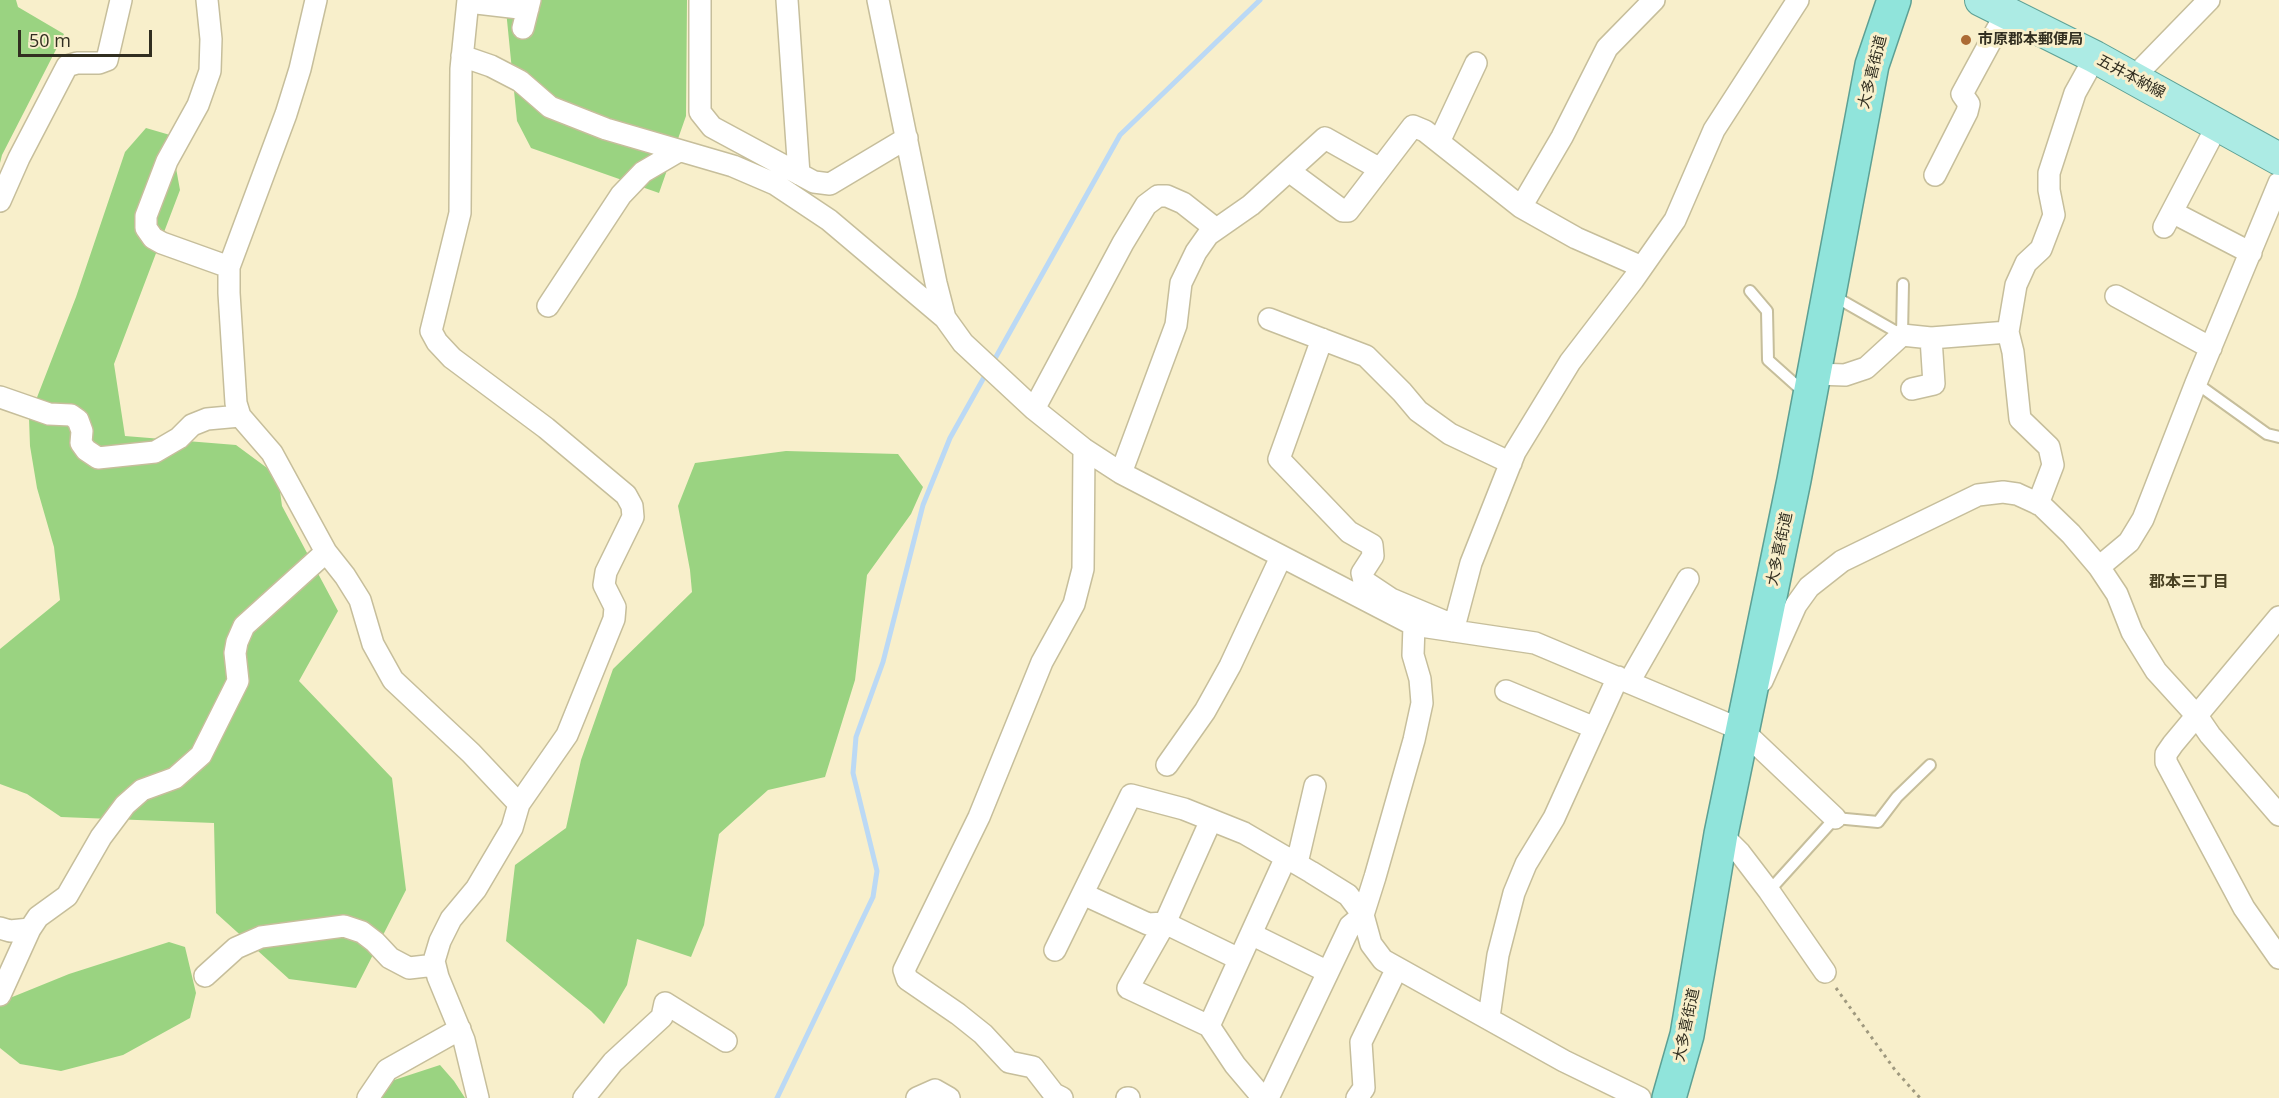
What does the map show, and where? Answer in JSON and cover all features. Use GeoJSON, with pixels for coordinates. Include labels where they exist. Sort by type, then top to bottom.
{"type":"FeatureCollection","features":[{"type":"Feature","properties":{"kind":"highway","name":"大多喜街道"},"geometry":{"type":"LineString","coordinates":[[1669,1098],[1687,1035],[1721,834],[1813,386],[1872,65],[1894,0]]}},
{"type":"Feature","properties":{"kind":"main road","name":"五井本納線"},"geometry":{"type":"LineString","coordinates":[[1994,6],[2095,57],[2279,159]]}},
{"type":"Feature","properties":{"kind":"street"},"geometry":{"type":"LineString","coordinates":[[0,201],[19,158],[67,66],[107,60],[121,0]]}},
{"type":"Feature","properties":{"kind":"street"},"geometry":{"type":"LineString","coordinates":[[207,0],[211,39],[210,71],[198,105],[166,160],[146,216],[146,228],[153,238],[162,243],[229,267]]}},
{"type":"Feature","properties":{"kind":"street"},"geometry":{"type":"LineString","coordinates":[[316,0],[300,69],[286,114],[229,267],[228,293],[236,403],[240,416],[272,453],[327,552],[360,600],[373,644],[393,680],[471,753],[519,804]]}},
{"type":"Feature","properties":{"kind":"street"},"geometry":{"type":"LineString","coordinates":[[700,0],[700,112],[712,127],[814,182],[830,184],[907,138]]}},
{"type":"Feature","properties":{"kind":"street"},"geometry":{"type":"LineString","coordinates":[[787,0],[799,174]]}},
{"type":"Feature","properties":{"kind":"street"},"geometry":{"type":"LineString","coordinates":[[878,0],[945,318]]}},
{"type":"Feature","properties":{"kind":"street"},"geometry":{"type":"LineString","coordinates":[[1521,207],[1562,137],[1607,48],[1654,0]]}},
{"type":"Feature","properties":{"kind":"street"},"geometry":{"type":"LineString","coordinates":[[1454,628],[1471,563],[1515,452],[1569,362],[1675,220],[1714,130],[1798,0]]}},
{"type":"Feature","properties":{"kind":"street"},"geometry":{"type":"LineString","coordinates":[[2133,78],[2209,0]]}},
{"type":"Feature","properties":{"kind":"street"},"geometry":{"type":"LineString","coordinates":[[478,1098],[465,1040],[434,961],[440,941],[451,919],[476,890],[512,828],[519,804],[567,735],[614,619],[615,607],[604,585],[606,572],[633,517],[632,506],[626,495],[546,428],[452,358],[437,342],[431,331],[460,213],[462,56],[468,1],[527,12]]}},
{"type":"Feature","properties":{"kind":"street"},"geometry":{"type":"LineString","coordinates":[[1935,175],[1967,112],[1969,104],[1962,94],[1994,6]]}},
{"type":"Feature","properties":{"kind":"street"},"geometry":{"type":"LineString","coordinates":[[462,56],[490,66],[520,81],[550,107],[606,129],[733,166],[776,184],[829,220],[945,318],[963,343],[1034,409],[1084,450],[1121,474],[1414,625],[1454,628],[1535,643],[1624,679],[1745,716],[1834,818]]}},
{"type":"Feature","properties":{"kind":"street"},"geometry":{"type":"LineString","coordinates":[[2038,504],[2053,465],[2049,447],[2020,420],[2013,352],[2008,332],[2016,285],[2026,264],[2041,249],[2054,215],[2049,190],[2049,173],[2075,93],[2095,57]]}},
{"type":"Feature","properties":{"kind":"street"},"geometry":{"type":"LineString","coordinates":[[1439,142],[1476,63]]}},
{"type":"Feature","properties":{"kind":"street"},"geometry":{"type":"LineString","coordinates":[[2218,124],[2168,219],[2251,253]]}},
{"type":"Feature","properties":{"kind":"street"},"geometry":{"type":"LineString","coordinates":[[1289,171],[1343,211],[1348,211],[1413,126],[1425,131],[1521,207],[1576,238],[1642,267]]}},
{"type":"Feature","properties":{"kind":"street"},"geometry":{"type":"LineString","coordinates":[[1121,474],[1176,325],[1181,283],[1196,252],[1208,235],[1251,204],[1325,138],[1380,169]]}},
{"type":"Feature","properties":{"kind":"street"},"geometry":{"type":"LineString","coordinates":[[548,306],[621,195],[642,172],[680,151]]}},
{"type":"Feature","properties":{"kind":"street"},"geometry":{"type":"LineString","coordinates":[[2099,567],[2129,542],[2143,519],[2196,382],[2279,183]]}},
{"type":"Feature","properties":{"kind":"street"},"geometry":{"type":"LineString","coordinates":[[1034,409],[1123,243],[1146,205],[1158,196],[1167,196],[1183,203],[1216,230]]}},
{"type":"Feature","properties":{"kind":"street"},"geometry":{"type":"LineString","coordinates":[[2116,296],[2211,348]]}},
{"type":"Feature","properties":{"kind":"street"},"geometry":{"type":"LineString","coordinates":[[1269,319],[1366,356],[1418,411],[1450,434],[1511,463]]}},
{"type":"Feature","properties":{"kind":"street"},"geometry":{"type":"LineString","coordinates":[[1813,386],[1866,368],[1902,335],[1931,338],[2008,332]]}},
{"type":"Feature","properties":{"kind":"street"},"geometry":{"type":"LineString","coordinates":[[1912,389],[1934,384],[1931,338]]}},
{"type":"Feature","properties":{"kind":"street"},"geometry":{"type":"LineString","coordinates":[[1322,339],[1279,459],[1349,531],[1372,545],[1373,556],[1362,573],[1364,581],[1391,599],[1454,628]]}},
{"type":"Feature","properties":{"kind":"street"},"geometry":{"type":"LineString","coordinates":[[0,397],[49,414],[71,415],[78,420],[82,431],[81,443],[86,450],[98,458],[156,452],[179,438],[192,425],[207,419],[240,416]]}},
{"type":"Feature","properties":{"kind":"street"},"geometry":{"type":"LineString","coordinates":[[1062,1098],[1054,1094],[1033,1067],[1010,1062],[983,1034],[907,979],[904,970],[979,817],[1042,662],[1074,604],[1083,569],[1084,450]]}},
{"type":"Feature","properties":{"kind":"street"},"geometry":{"type":"LineString","coordinates":[[1745,716],[1796,605],[1809,587],[1842,561],[1978,495],[2003,492],[2018,494],[2038,504],[2071,534],[2099,567],[2117,594],[2132,632],[2156,671],[2197,716],[2210,735],[2279,815]]}},
{"type":"Feature","properties":{"kind":"street"},"geometry":{"type":"LineString","coordinates":[[0,994],[30,929],[38,917],[67,896],[101,837],[125,805],[142,790],[175,778],[201,755],[238,681],[235,653],[244,626],[327,552]]}},
{"type":"Feature","properties":{"kind":"street"},"geometry":{"type":"LineString","coordinates":[[1167,765],[1205,711],[1230,666],[1281,556]]}},
{"type":"Feature","properties":{"kind":"street"},"geometry":{"type":"LineString","coordinates":[[1489,1017],[1498,955],[1514,893],[1526,864],[1554,818],[1596,728],[1624,679],[1688,579]]}},
{"type":"Feature","properties":{"kind":"street"},"geometry":{"type":"LineString","coordinates":[[2279,616],[2166,754],[2166,762],[2244,908],[2279,958]]}},
{"type":"Feature","properties":{"kind":"street"},"geometry":{"type":"LineString","coordinates":[[1268,1098],[1350,926],[1363,915],[1414,740],[1422,703],[1420,679],[1413,655],[1414,625]]}},
{"type":"Feature","properties":{"kind":"street"},"geometry":{"type":"LineString","coordinates":[[1506,691],[1596,728]]}},
{"type":"Feature","properties":{"kind":"street"},"geometry":{"type":"LineString","coordinates":[[1209,1026],[1251,934],[1292,860],[1315,786]]}},
{"type":"Feature","properties":{"kind":"street"},"geometry":{"type":"LineString","coordinates":[[1055,950],[1131,795],[1184,809],[1244,833],[1292,860],[1348,895],[1363,915],[1371,944],[1383,960],[1489,1017],[1564,1061],[1640,1098]]}},
{"type":"Feature","properties":{"kind":"street"},"geometry":{"type":"LineString","coordinates":[[1211,820],[1165,923],[1128,988],[1209,1026],[1235,1065],[1263,1098]]}},
{"type":"Feature","properties":{"kind":"street"},"geometry":{"type":"LineString","coordinates":[[1721,834],[1740,853],[1769,891],[1825,972]]}},
{"type":"Feature","properties":{"kind":"street"},"geometry":{"type":"LineString","coordinates":[[1083,894],[1148,924],[1165,923],[1239,959]]}},
{"type":"Feature","properties":{"kind":"street"},"geometry":{"type":"LineString","coordinates":[[205,976],[236,948],[261,937],[344,926],[362,932],[390,958],[409,968],[435,965]]}},
{"type":"Feature","properties":{"kind":"street"},"geometry":{"type":"LineString","coordinates":[[0,928],[10,931],[30,929]]}},
{"type":"Feature","properties":{"kind":"street"},"geometry":{"type":"LineString","coordinates":[[1251,934],[1328,972]]}},
{"type":"Feature","properties":{"kind":"street"},"geometry":{"type":"LineString","coordinates":[[1357,1098],[1364,1088],[1361,1042],[1397,968]]}},
{"type":"Feature","properties":{"kind":"street"},"geometry":{"type":"LineString","coordinates":[[584,1098],[613,1062],[662,1017],[665,1003],[726,1041]]}},
{"type":"Feature","properties":{"kind":"street"},"geometry":{"type":"LineString","coordinates":[[368,1098],[387,1070],[460,1029]]}},
{"type":"Feature","properties":{"kind":"street"},"geometry":{"type":"LineString","coordinates":[[916,1098],[935,1090],[949,1098]]}},
{"type":"Feature","properties":{"kind":"lane"},"geometry":{"type":"LineString","coordinates":[[1830,293],[1902,335],[1903,284]]}},
{"type":"Feature","properties":{"kind":"lane"},"geometry":{"type":"LineString","coordinates":[[1750,291],[1767,311],[1768,360],[1813,386]]}},
{"type":"Feature","properties":{"kind":"lane"},"geometry":{"type":"LineString","coordinates":[[2196,382],[2267,434],[2279,437]]}},
{"type":"Feature","properties":{"kind":"lane"},"geometry":{"type":"LineString","coordinates":[[1769,891],[1834,818],[1878,822],[1897,797],[1930,765]]}},
{"type":"Feature","properties":{"kind":"path"},"geometry":{"type":"LineString","coordinates":[[1825,972],[1895,1070],[1920,1098]]}},
{"type":"Feature","properties":{"kind":"green space"},"geometry":{"type":"Polygon","coordinates":[[[0,0],[16,0],[18,7],[64,34],[0,163],[0,0]]]}},
{"type":"Feature","properties":{"kind":"green space"},"geometry":{"type":"Polygon","coordinates":[[[505,0],[687,0],[686,116],[659,193],[531,148],[517,121],[505,0]]]}},
{"type":"Feature","properties":{"kind":"green space"},"geometry":{"type":"Polygon","coordinates":[[[146,128],[170,135],[180,190],[114,364],[125,436],[236,445],[278,476],[282,506],[338,611],[299,681],[392,778],[406,890],[356,988],[289,979],[216,913],[214,823],[61,817],[27,794],[0,784],[0,649],[60,600],[54,547],[37,488],[30,446],[29,418],[76,297],[125,152],[146,128]]]}},
{"type":"Feature","properties":{"kind":"green space"},"geometry":{"type":"Polygon","coordinates":[[[786,451],[898,454],[923,487],[911,514],[867,575],[855,680],[825,777],[768,790],[719,834],[704,925],[691,957],[637,939],[627,985],[604,1024],[506,941],[515,865],[566,828],[581,760],[613,669],[692,592],[678,506],[695,463],[786,451]]]}},
{"type":"Feature","properties":{"kind":"green space"},"geometry":{"type":"Polygon","coordinates":[[[169,942],[185,947],[196,993],[190,1018],[123,1055],[61,1071],[20,1064],[0,1048],[0,1002],[69,974],[169,942]]]}},
{"type":"Feature","properties":{"kind":"green space"},"geometry":{"type":"Polygon","coordinates":[[[440,1065],[465,1098],[375,1098],[388,1082],[440,1065]]]}},
{"type":"Feature","properties":{"kind":"waterway"},"geometry":{"type":"LineString","coordinates":[[992,364],[1120,135],[1260,0]]}},
{"type":"Feature","properties":{"kind":"waterway"},"geometry":{"type":"LineString","coordinates":[[777,1098],[873,897],[877,871],[853,773],[856,737],[883,662],[923,505],[950,438],[987,372]]}},
{"type":"Feature","properties":{"kind":"place","name":"市原郡本郵便局"},"geometry":{"type":"Point","coordinates":[1966,40]}},
{"type":"Feature","properties":{"kind":"district","name":"郡本三丁目"},"geometry":{"type":"Point","coordinates":[2189,582]}}]}
